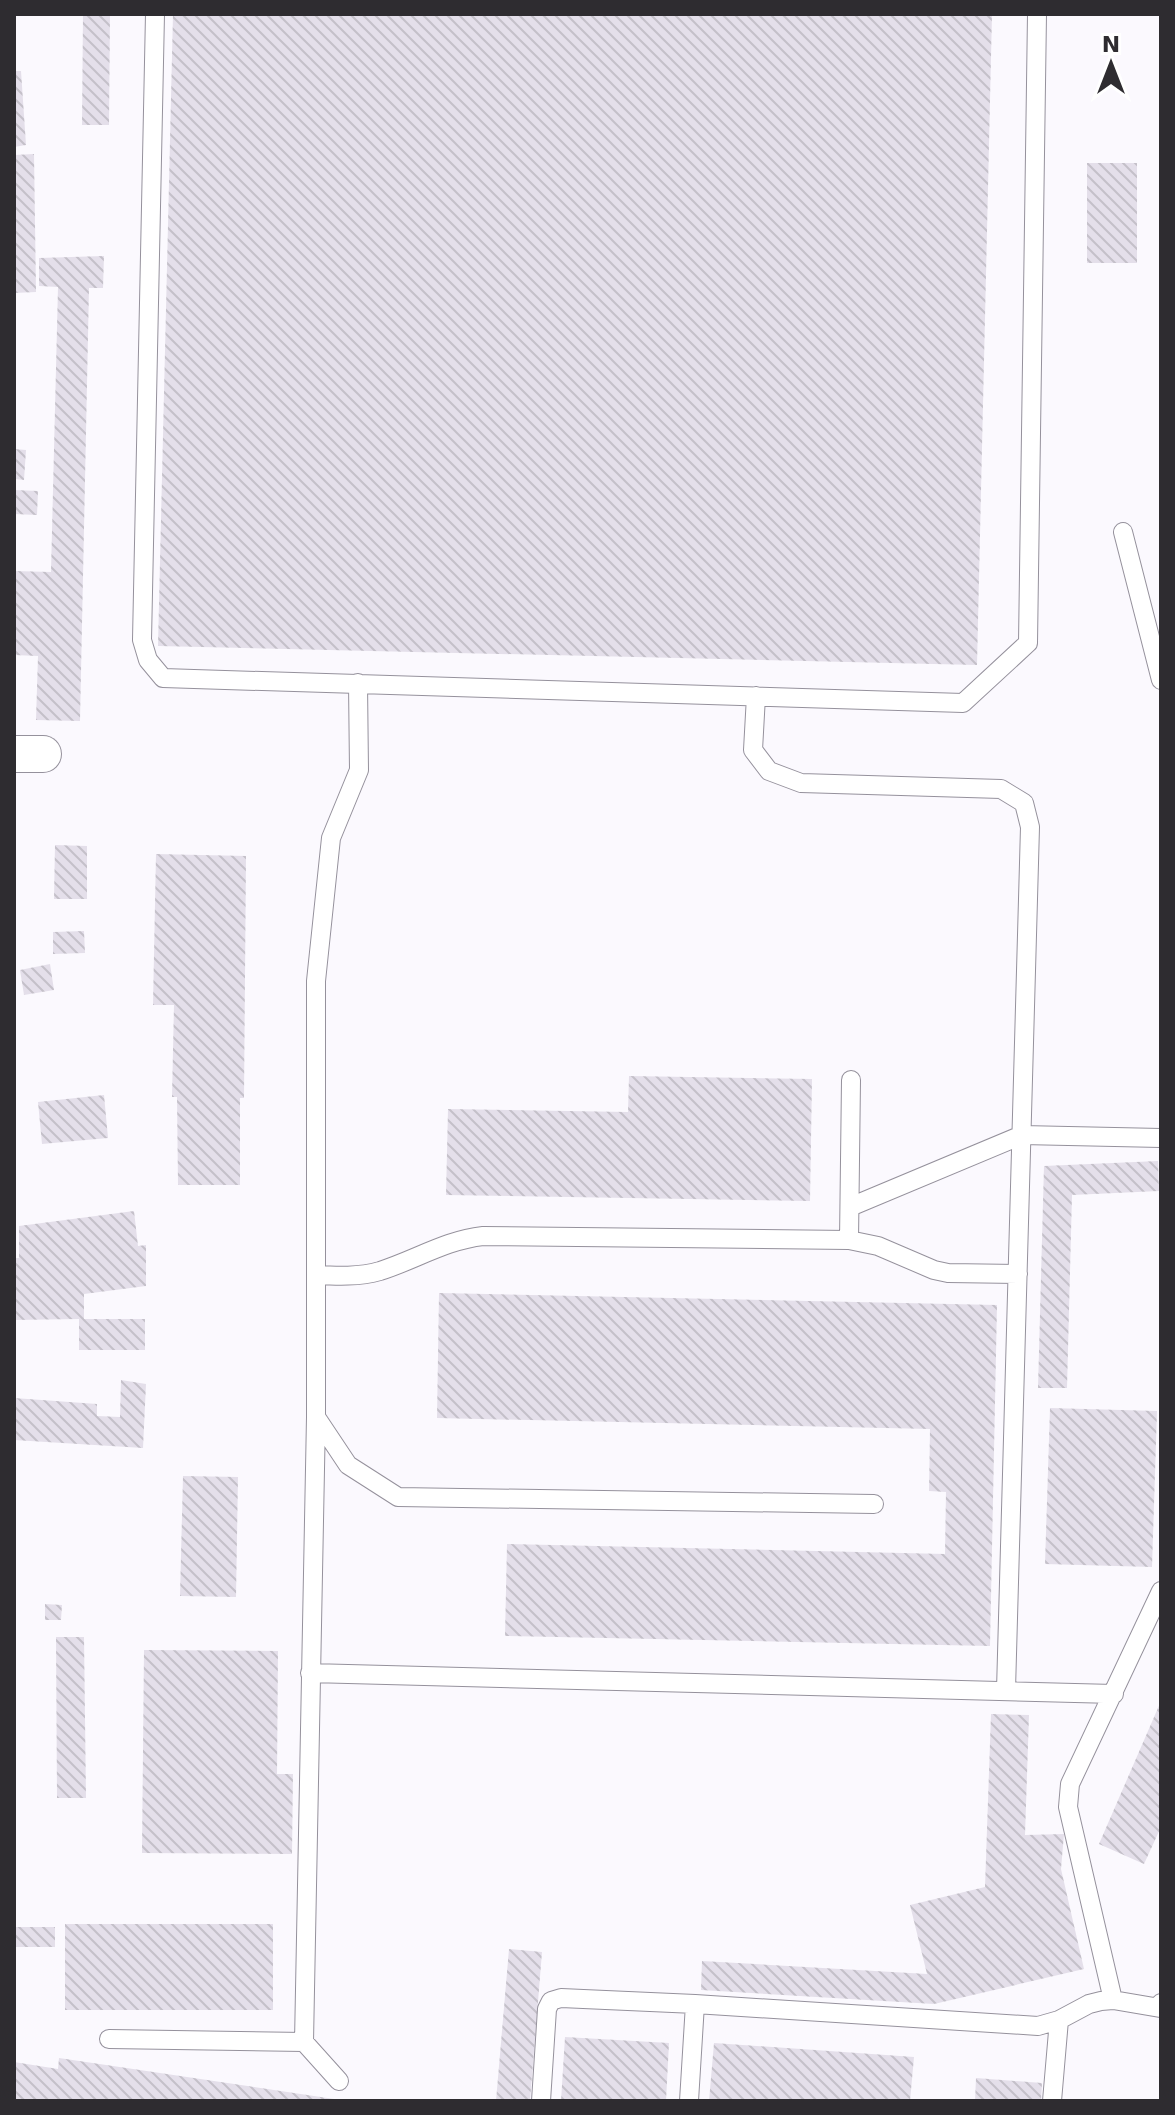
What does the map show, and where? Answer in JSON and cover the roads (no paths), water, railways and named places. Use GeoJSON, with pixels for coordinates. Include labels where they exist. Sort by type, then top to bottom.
{"type":"FeatureCollection","features":[{"type":"Feature","properties":{"kind":"lane"},"geometry":{"type":"LineString","coordinates":[[155,14],[142,640],[148,660],[163,678],[963,703],[1028,643],[1037,14]]}},
{"type":"Feature","properties":{"kind":"lane"},"geometry":{"type":"LineString","coordinates":[[1123,532],[1161,680]]}},
{"type":"Feature","properties":{"kind":"lane"},"geometry":{"type":"LineString","coordinates":[[339,2081],[304,2042],[316,1417],[316,981],[331,838],[359,770],[358,683]]}},
{"type":"Feature","properties":{"kind":"lane"},"geometry":{"type":"LineString","coordinates":[[756,696],[753,750],[769,771],[801,783],[1001,789],[1024,803],[1030,827],[1006,1690]]}},
{"type":"Feature","properties":{"kind":"lane"},"geometry":{"type":"LineString","coordinates":[[849,1240],[851,1080]]}},
{"type":"Feature","properties":{"kind":"lane"},"geometry":{"type":"LineString","coordinates":[[850,1207],[1022,1135],[1161,1138]]}},
{"type":"Feature","properties":{"kind":"lane"},"geometry":{"type":"LineString","coordinates":[[316,1275],[354,1276],[379,1271],[455,1241],[483,1236],[849,1240],[878,1246],[948,1273],[1018,1274]]}},
{"type":"Feature","properties":{"kind":"lane"},"geometry":{"type":"LineString","coordinates":[[316,1417],[348,1465],[398,1497],[874,1504]]}},
{"type":"Feature","properties":{"kind":"lane"},"geometry":{"type":"LineString","coordinates":[[1113,2000],[1067,1794],[1161,1591]]}},
{"type":"Feature","properties":{"kind":"lane"},"geometry":{"type":"LineString","coordinates":[[310,1673],[1114,1694]]}},
{"type":"Feature","properties":{"kind":"lane"},"geometry":{"type":"LineString","coordinates":[[541,2101],[547,2009],[551,2001],[561,1998],[1038,2026],[1059,2020],[1089,2004],[1113,2000],[1160,2008],[1161,2003]]}},
{"type":"Feature","properties":{"kind":"lane"},"geometry":{"type":"LineString","coordinates":[[689,2101],[695,2004]]}},
{"type":"Feature","properties":{"kind":"lane"},"geometry":{"type":"LineString","coordinates":[[1052,2101],[1059,2020]]}},
{"type":"Feature","properties":{"kind":"lane"},"geometry":{"type":"LineString","coordinates":[[109,2039],[304,2042]]}}]}
